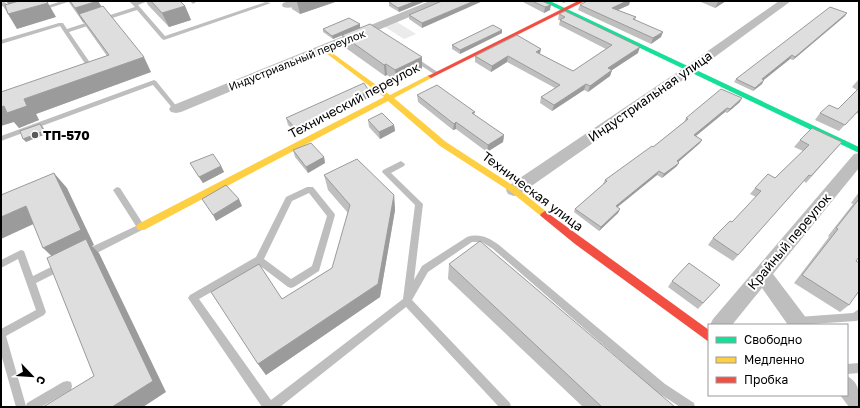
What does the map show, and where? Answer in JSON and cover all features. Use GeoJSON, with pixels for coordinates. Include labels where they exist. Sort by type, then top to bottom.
{"type":"FeatureCollection","features":[{"type":"Feature","properties":{"kind":"street"},"geometry":{"type":"LineString","coordinates":[[287,5],[300,1]]}},
{"type":"Feature","properties":{"kind":"street","name":"Индустриальный переулок"},"geometry":{"type":"LineString","coordinates":[[176,109],[324,49],[374,32],[439,1]]}},
{"type":"Feature","properties":{"kind":"street"},"geometry":{"type":"LineString","coordinates":[[545,1],[859,150]]}},
{"type":"Feature","properties":{"kind":"street","name":"Технический переулок"},"geometry":{"type":"LineString","coordinates":[[141,227],[388,97],[582,1]]}},
{"type":"Feature","properties":{"kind":"street","name":"Индустриальная улица"},"geometry":{"type":"LineString","coordinates":[[514,190],[786,1]]}},
{"type":"Feature","properties":{"kind":"street","name":"Техническая улица"},"geometry":{"type":"LineString","coordinates":[[324,49],[388,97],[443,144],[514,190],[578,241],[708,336]]}},
{"type":"Feature","properties":{"kind":"street","name":"Крайный переулок"},"geometry":{"type":"LineString","coordinates":[[721,324],[859,158]]}},
{"type":"Feature","properties":{"kind":"street"},"geometry":{"type":"LineString","coordinates":[[762,274],[799,323]]}},
{"type":"Feature","properties":{"kind":"street"},"geometry":{"type":"LineString","coordinates":[[848,388],[859,403]]}},
{"type":"Feature","properties":{"kind":"lane"},"geometry":{"type":"LineString","coordinates":[[33,11],[68,1]]}},
{"type":"Feature","properties":{"kind":"lane"},"geometry":{"type":"LineString","coordinates":[[66,31],[145,1]]}},
{"type":"Feature","properties":{"kind":"lane"},"geometry":{"type":"LineString","coordinates":[[135,4],[164,38],[268,2]]}},
{"type":"Feature","properties":{"kind":"lane"},"geometry":{"type":"LineString","coordinates":[[1,5],[4,4],[12,16],[19,14]]}},
{"type":"Feature","properties":{"kind":"lane"},"geometry":{"type":"LineString","coordinates":[[1,42],[61,24],[93,71]]}},
{"type":"Feature","properties":{"kind":"lane"},"geometry":{"type":"LineString","coordinates":[[410,56],[436,73]]}},
{"type":"Feature","properties":{"kind":"lane"},"geometry":{"type":"LineString","coordinates":[[1,139],[154,82],[176,109]]}},
{"type":"Feature","properties":{"kind":"lane"},"geometry":{"type":"LineString","coordinates":[[400,164],[386,172],[419,204],[407,301]]}},
{"type":"Feature","properties":{"kind":"lane"},"geometry":{"type":"LineString","coordinates":[[259,260],[291,284],[316,268],[330,215],[310,189],[290,199],[259,260],[193,298],[270,407],[407,301],[425,269],[470,239],[483,239],[496,247],[662,388],[690,407]]}},
{"type":"Feature","properties":{"kind":"lane"},"geometry":{"type":"LineString","coordinates":[[30,281],[141,227],[117,190]]}},
{"type":"Feature","properties":{"kind":"lane"},"geometry":{"type":"LineString","coordinates":[[1,264],[21,254],[41,312],[1,335],[21,407]]}},
{"type":"Feature","properties":{"kind":"lane"},"geometry":{"type":"LineString","coordinates":[[407,301],[506,407]]}},
{"type":"Feature","properties":{"kind":"lane"},"geometry":{"type":"LineString","coordinates":[[799,323],[856,317],[859,312]]}},
{"type":"Feature","properties":{"kind":"lane"},"geometry":{"type":"LineString","coordinates":[[848,369],[859,368]]}},
{"type":"Feature","properties":{"kind":"lane"},"geometry":{"type":"LineString","coordinates":[[31,407],[67,386]]}},
{"type":"Feature","properties":{"kind":"shaded area"},"geometry":{"type":"Polygon","coordinates":[[[397,22],[416,34],[404,39],[385,27],[397,22]]]}},
{"type":"Feature","properties":{"kind":"building"},"geometry":{"type":"Polygon","coordinates":[[[19,1],[46,1],[48,3],[8,14],[5,5],[19,1]]]}},
{"type":"Feature","properties":{"kind":"building"},"geometry":{"type":"Polygon","coordinates":[[[70,1],[98,1],[75,8],[70,1]]]}},
{"type":"Feature","properties":{"kind":"building"},"geometry":{"type":"Polygon","coordinates":[[[151,1],[180,1],[185,6],[162,13],[151,1]]]}},
{"type":"Feature","properties":{"kind":"building"},"geometry":{"type":"Polygon","coordinates":[[[416,1],[398,8],[389,2],[416,1]]]}},
{"type":"Feature","properties":{"kind":"building"},"geometry":{"type":"Polygon","coordinates":[[[442,1],[474,1],[422,23],[409,15],[442,1]]]}},
{"type":"Feature","properties":{"kind":"building"},"geometry":{"type":"Polygon","coordinates":[[[532,1],[542,1],[551,5],[545,7],[532,1]]]}},
{"type":"Feature","properties":{"kind":"building"},"geometry":{"type":"Polygon","coordinates":[[[587,1],[627,1],[612,8],[636,17],[633,19],[663,32],[653,38],[580,5],[587,1]]]}},
{"type":"Feature","properties":{"kind":"building"},"geometry":{"type":"Polygon","coordinates":[[[103,6],[144,57],[24,99],[27,106],[7,113],[4,106],[1,107],[1,92],[109,55],[79,14],[103,6]]]}},
{"type":"Feature","properties":{"kind":"building"},"geometry":{"type":"Polygon","coordinates":[[[830,7],[847,13],[795,57],[792,55],[762,79],[764,80],[755,88],[736,79],[830,7]]]}},
{"type":"Feature","properties":{"kind":"building"},"geometry":{"type":"Polygon","coordinates":[[[565,11],[640,47],[608,68],[612,70],[590,86],[586,84],[554,105],[541,97],[560,85],[508,56],[492,66],[475,56],[517,35],[541,49],[536,52],[573,71],[612,45],[560,20],[565,17],[559,14],[565,11]]]}},
{"type":"Feature","properties":{"kind":"building"},"geometry":{"type":"Polygon","coordinates":[[[349,18],[360,24],[332,36],[323,29],[349,18]]]}},
{"type":"Feature","properties":{"kind":"building"},"geometry":{"type":"Polygon","coordinates":[[[370,24],[422,57],[395,70],[386,64],[384,65],[342,35],[370,24]]]}},
{"type":"Feature","properties":{"kind":"building"},"geometry":{"type":"Polygon","coordinates":[[[493,25],[502,30],[460,50],[452,45],[493,25]]]}},
{"type":"Feature","properties":{"kind":"building"},"geometry":{"type":"Polygon","coordinates":[[[364,83],[369,91],[295,128],[286,118],[364,83]]]}},
{"type":"Feature","properties":{"kind":"building"},"geometry":{"type":"Polygon","coordinates":[[[437,85],[475,112],[472,113],[504,135],[488,145],[456,122],[454,124],[417,95],[437,85]]]}},
{"type":"Feature","properties":{"kind":"building"},"geometry":{"type":"Polygon","coordinates":[[[859,88],[859,110],[845,125],[820,113],[829,105],[838,109],[859,88]]]}},
{"type":"Feature","properties":{"kind":"building"},"geometry":{"type":"Polygon","coordinates":[[[721,89],[742,98],[730,109],[727,108],[694,135],[702,140],[677,161],[679,163],[664,174],[659,171],[616,206],[620,209],[601,227],[575,209],[607,181],[605,180],[652,146],[653,147],[688,119],[686,118],[721,89]]]}},
{"type":"Feature","properties":{"kind":"building"},"geometry":{"type":"Polygon","coordinates":[[[382,113],[394,125],[379,132],[368,120],[382,113]]]}},
{"type":"Feature","properties":{"kind":"building"},"geometry":{"type":"Polygon","coordinates":[[[40,124],[44,131],[23,139],[20,131],[40,124]]]}},
{"type":"Feature","properties":{"kind":"building"},"geometry":{"type":"Polygon","coordinates":[[[812,128],[842,142],[811,176],[809,175],[738,255],[713,238],[730,221],[732,222],[761,191],[755,188],[768,174],[775,178],[809,145],[800,140],[812,128]]]}},
{"type":"Feature","properties":{"kind":"building"},"geometry":{"type":"Polygon","coordinates":[[[311,143],[324,157],[306,167],[293,150],[311,143]]]}},
{"type":"Feature","properties":{"kind":"building"},"geometry":{"type":"Polygon","coordinates":[[[213,154],[221,166],[199,177],[190,163],[213,154]]]}},
{"type":"Feature","properties":{"kind":"building"},"geometry":{"type":"Polygon","coordinates":[[[357,159],[394,195],[378,284],[258,364],[211,292],[259,264],[282,299],[332,268],[350,205],[324,175],[357,159]]]}},
{"type":"Feature","properties":{"kind":"building"},"geometry":{"type":"Polygon","coordinates":[[[54,173],[81,230],[43,248],[26,206],[1,217],[1,195],[54,173]]]}},
{"type":"Feature","properties":{"kind":"building"},"geometry":{"type":"Polygon","coordinates":[[[226,185],[239,199],[213,215],[202,199],[226,185]]]}},
{"type":"Feature","properties":{"kind":"building"},"geometry":{"type":"Polygon","coordinates":[[[859,199],[859,257],[856,261],[859,263],[859,291],[849,305],[802,275],[859,199]]]}},
{"type":"Feature","properties":{"kind":"building"},"geometry":{"type":"Polygon","coordinates":[[[86,239],[153,381],[112,407],[43,407],[94,376],[47,258],[86,239]]]}},
{"type":"Feature","properties":{"kind":"building"},"geometry":{"type":"Polygon","coordinates":[[[480,241],[675,407],[602,407],[449,264],[480,241]]]}},
{"type":"Feature","properties":{"kind":"building"},"geometry":{"type":"Polygon","coordinates":[[[689,263],[720,285],[703,303],[672,281],[689,263]]]}},
{"type":"Feature","properties":{"kind":"traffic: fast"},"geometry":{"type":"LineString","coordinates":[[545,1],[859,150]]}},
{"type":"Feature","properties":{"kind":"traffic: slow"},"geometry":{"type":"LineString","coordinates":[[324,49],[388,97],[443,144],[514,190],[545,215]]}},
{"type":"Feature","properties":{"kind":"traffic: slow"},"geometry":{"type":"LineString","coordinates":[[141,227],[431,76]]}},
{"type":"Feature","properties":{"kind":"traffic: jam"},"geometry":{"type":"LineString","coordinates":[[431,76],[582,1]]}},
{"type":"Feature","properties":{"kind":"traffic: jam"},"geometry":{"type":"LineString","coordinates":[[545,215],[708,336]]}},
{"type":"Feature","properties":{"kind":"place","name":"ТП-570"},"geometry":{"type":"Point","coordinates":[35,135]}}]}
